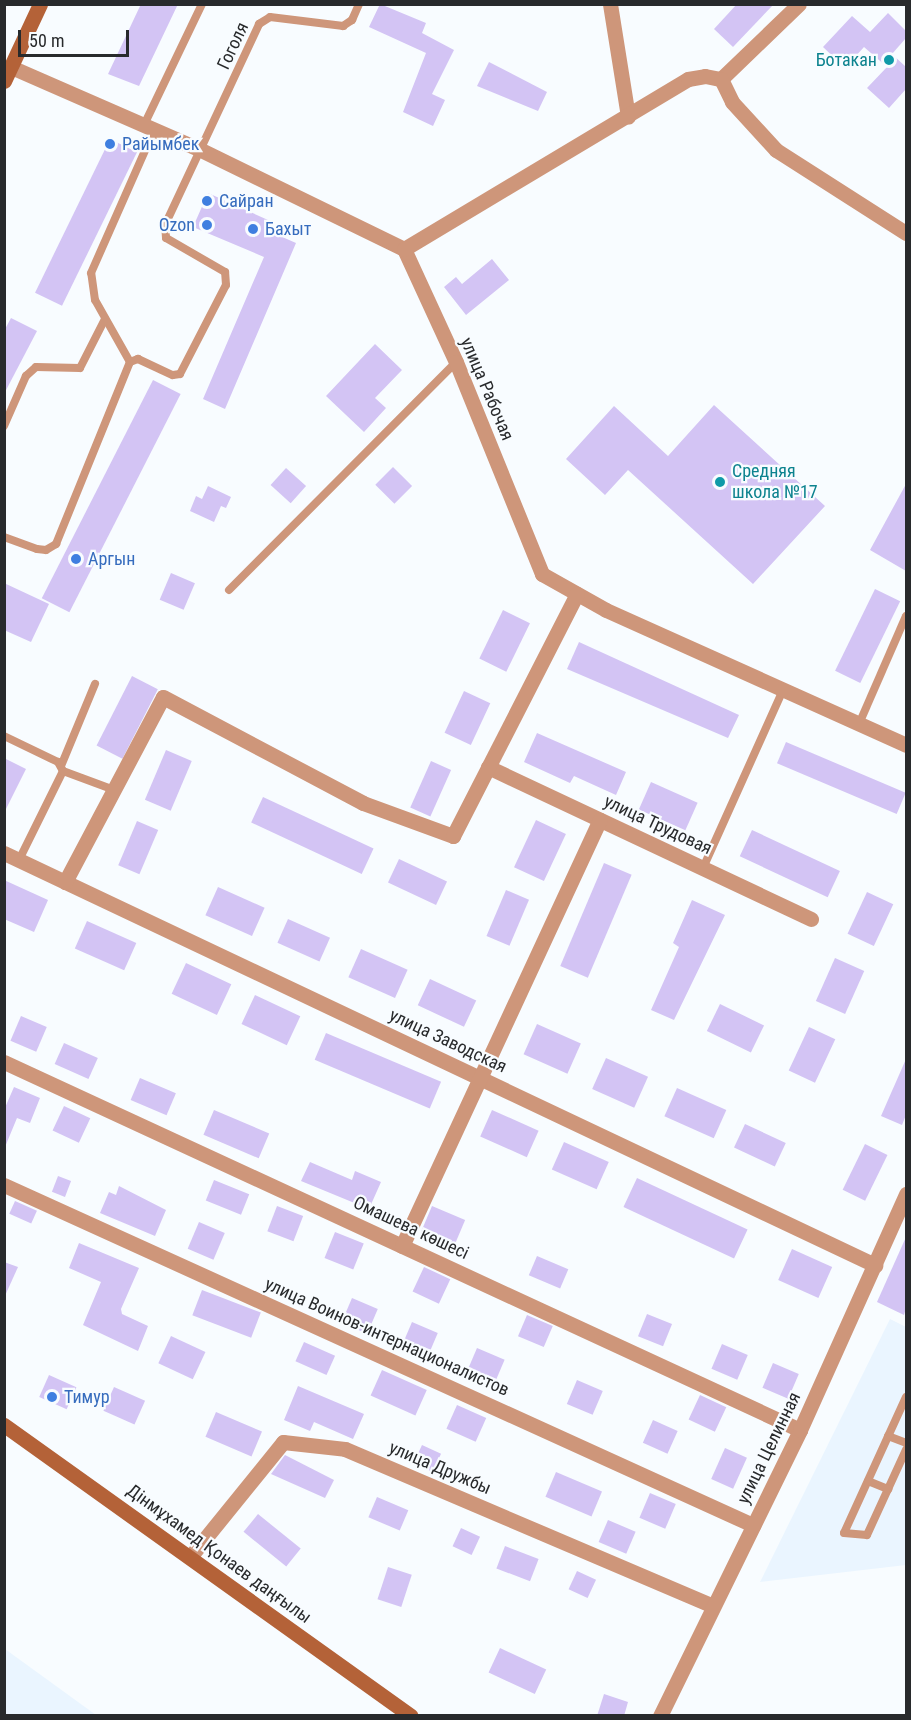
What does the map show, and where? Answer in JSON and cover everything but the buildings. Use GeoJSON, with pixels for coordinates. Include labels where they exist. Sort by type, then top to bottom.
{"type":"FeatureCollection","features":[{"type":"Feature","properties":{"kind":"street"},"geometry":{"type":"LineString","coordinates":[[39,4],[8,74],[201,150],[404,249],[688,79],[722,79],[799,4]]}},
{"type":"Feature","properties":{"kind":"street"},"geometry":{"type":"LineString","coordinates":[[610,4],[628,117]]}},
{"type":"Feature","properties":{"kind":"street"},"geometry":{"type":"LineString","coordinates":[[722,79],[732,102],[776,150],[906,233]]}},
{"type":"Feature","properties":{"kind":"street","name":"улица Рабочая"},"geometry":{"type":"LineString","coordinates":[[404,249],[456,362],[542,574],[577,594],[906,745]]}},
{"type":"Feature","properties":{"kind":"street"},"geometry":{"type":"LineString","coordinates":[[65,882],[163,697],[363,803],[453,836],[577,594]]}},
{"type":"Feature","properties":{"kind":"street","name":"улица Трудовая"},"geometry":{"type":"LineString","coordinates":[[488,767],[811,919]]}},
{"type":"Feature","properties":{"kind":"street"},"geometry":{"type":"LineString","coordinates":[[402,1246],[600,820]]}},
{"type":"Feature","properties":{"kind":"street","name":"улица Заводская"},"geometry":{"type":"LineString","coordinates":[[4,853],[874,1265]]}},
{"type":"Feature","properties":{"kind":"street","name":"Омашева көшесі"},"geometry":{"type":"LineString","coordinates":[[4,1062],[800,1430]]}},
{"type":"Feature","properties":{"kind":"street","name":"улица Воинов-интернационалистов"},"geometry":{"type":"LineString","coordinates":[[4,1185],[753,1525]]}},
{"type":"Feature","properties":{"kind":"street","name":"улица Целинная"},"geometry":{"type":"LineString","coordinates":[[660,1716],[800,1430],[906,1194]]}},
{"type":"Feature","properties":{"kind":"street","name":"Дінмұхамед Қонаев даңғылы"},"geometry":{"type":"LineString","coordinates":[[4,1425],[411,1716]]}},
{"type":"Feature","properties":{"kind":"street","name":"улица Дружбы"},"geometry":{"type":"LineString","coordinates":[[190,1557],[282,1442],[345,1449],[713,1606]]}},
{"type":"Feature","properties":{"kind":"lane"},"geometry":{"type":"LineString","coordinates":[[129,362],[95,300],[91,273],[202,4]]}},
{"type":"Feature","properties":{"kind":"lane","name":"Гоголя"},"geometry":{"type":"LineString","coordinates":[[201,150],[260,24],[270,17],[343,26],[352,20],[359,4]]}},
{"type":"Feature","properties":{"kind":"lane"},"geometry":{"type":"LineString","coordinates":[[4,537],[36,549],[46,550],[56,544],[129,362],[138,359],[173,375],[180,374],[226,285],[225,272],[166,238],[165,225],[201,150]]}},
{"type":"Feature","properties":{"kind":"lane"},"geometry":{"type":"LineString","coordinates":[[4,426],[26,376],[36,367],[81,368],[105,319]]}},
{"type":"Feature","properties":{"kind":"lane"},"geometry":{"type":"LineString","coordinates":[[229,590],[456,362]]}},
{"type":"Feature","properties":{"kind":"lane"},"geometry":{"type":"LineString","coordinates":[[859,724],[906,616]]}},
{"type":"Feature","properties":{"kind":"lane"},"geometry":{"type":"LineString","coordinates":[[19,860],[62,768],[95,684]]}},
{"type":"Feature","properties":{"kind":"lane"},"geometry":{"type":"LineString","coordinates":[[703,868],[783,690]]}},
{"type":"Feature","properties":{"kind":"lane"},"geometry":{"type":"LineString","coordinates":[[4,736],[62,768],[114,790]]}},
{"type":"Feature","properties":{"kind":"lane"},"geometry":{"type":"LineString","coordinates":[[906,1397],[843,1533],[867,1535],[906,1450]]}},
{"type":"Feature","properties":{"kind":"lane"},"geometry":{"type":"LineString","coordinates":[[888,1436],[906,1443]]}},
{"type":"Feature","properties":{"kind":"lane"},"geometry":{"type":"LineString","coordinates":[[868,1481],[888,1489]]}},
{"type":"Feature","properties":{"kind":"shaded area"},"geometry":{"type":"Polygon","coordinates":[[[890,1319],[906,1327],[906,1565],[760,1582],[890,1319]]]}},
{"type":"Feature","properties":{"kind":"shaded area"},"geometry":{"type":"Polygon","coordinates":[[[5,1649],[96,1715],[5,1715],[5,1649]]]}},
{"type":"Feature","properties":{"kind":"place","name":"Ботакан"},"geometry":{"type":"Point","coordinates":[889,60]}},
{"type":"Feature","properties":{"kind":"place","name":"Райымбек"},"geometry":{"type":"Point","coordinates":[110,144]}},
{"type":"Feature","properties":{"kind":"place","name":"Сайран"},"geometry":{"type":"Point","coordinates":[207,201]}},
{"type":"Feature","properties":{"kind":"place","name":"Ozon"},"geometry":{"type":"Point","coordinates":[207,225]}},
{"type":"Feature","properties":{"kind":"place","name":"Бахыт"},"geometry":{"type":"Point","coordinates":[253,229]}},
{"type":"Feature","properties":{"kind":"place","name":"Средняя школа №17"},"geometry":{"type":"Point","coordinates":[720,482]}},
{"type":"Feature","properties":{"kind":"place","name":"Аргын"},"geometry":{"type":"Point","coordinates":[76,559]}},
{"type":"Feature","properties":{"kind":"place","name":"Тимур"},"geometry":{"type":"Point","coordinates":[52,1397]}}]}
